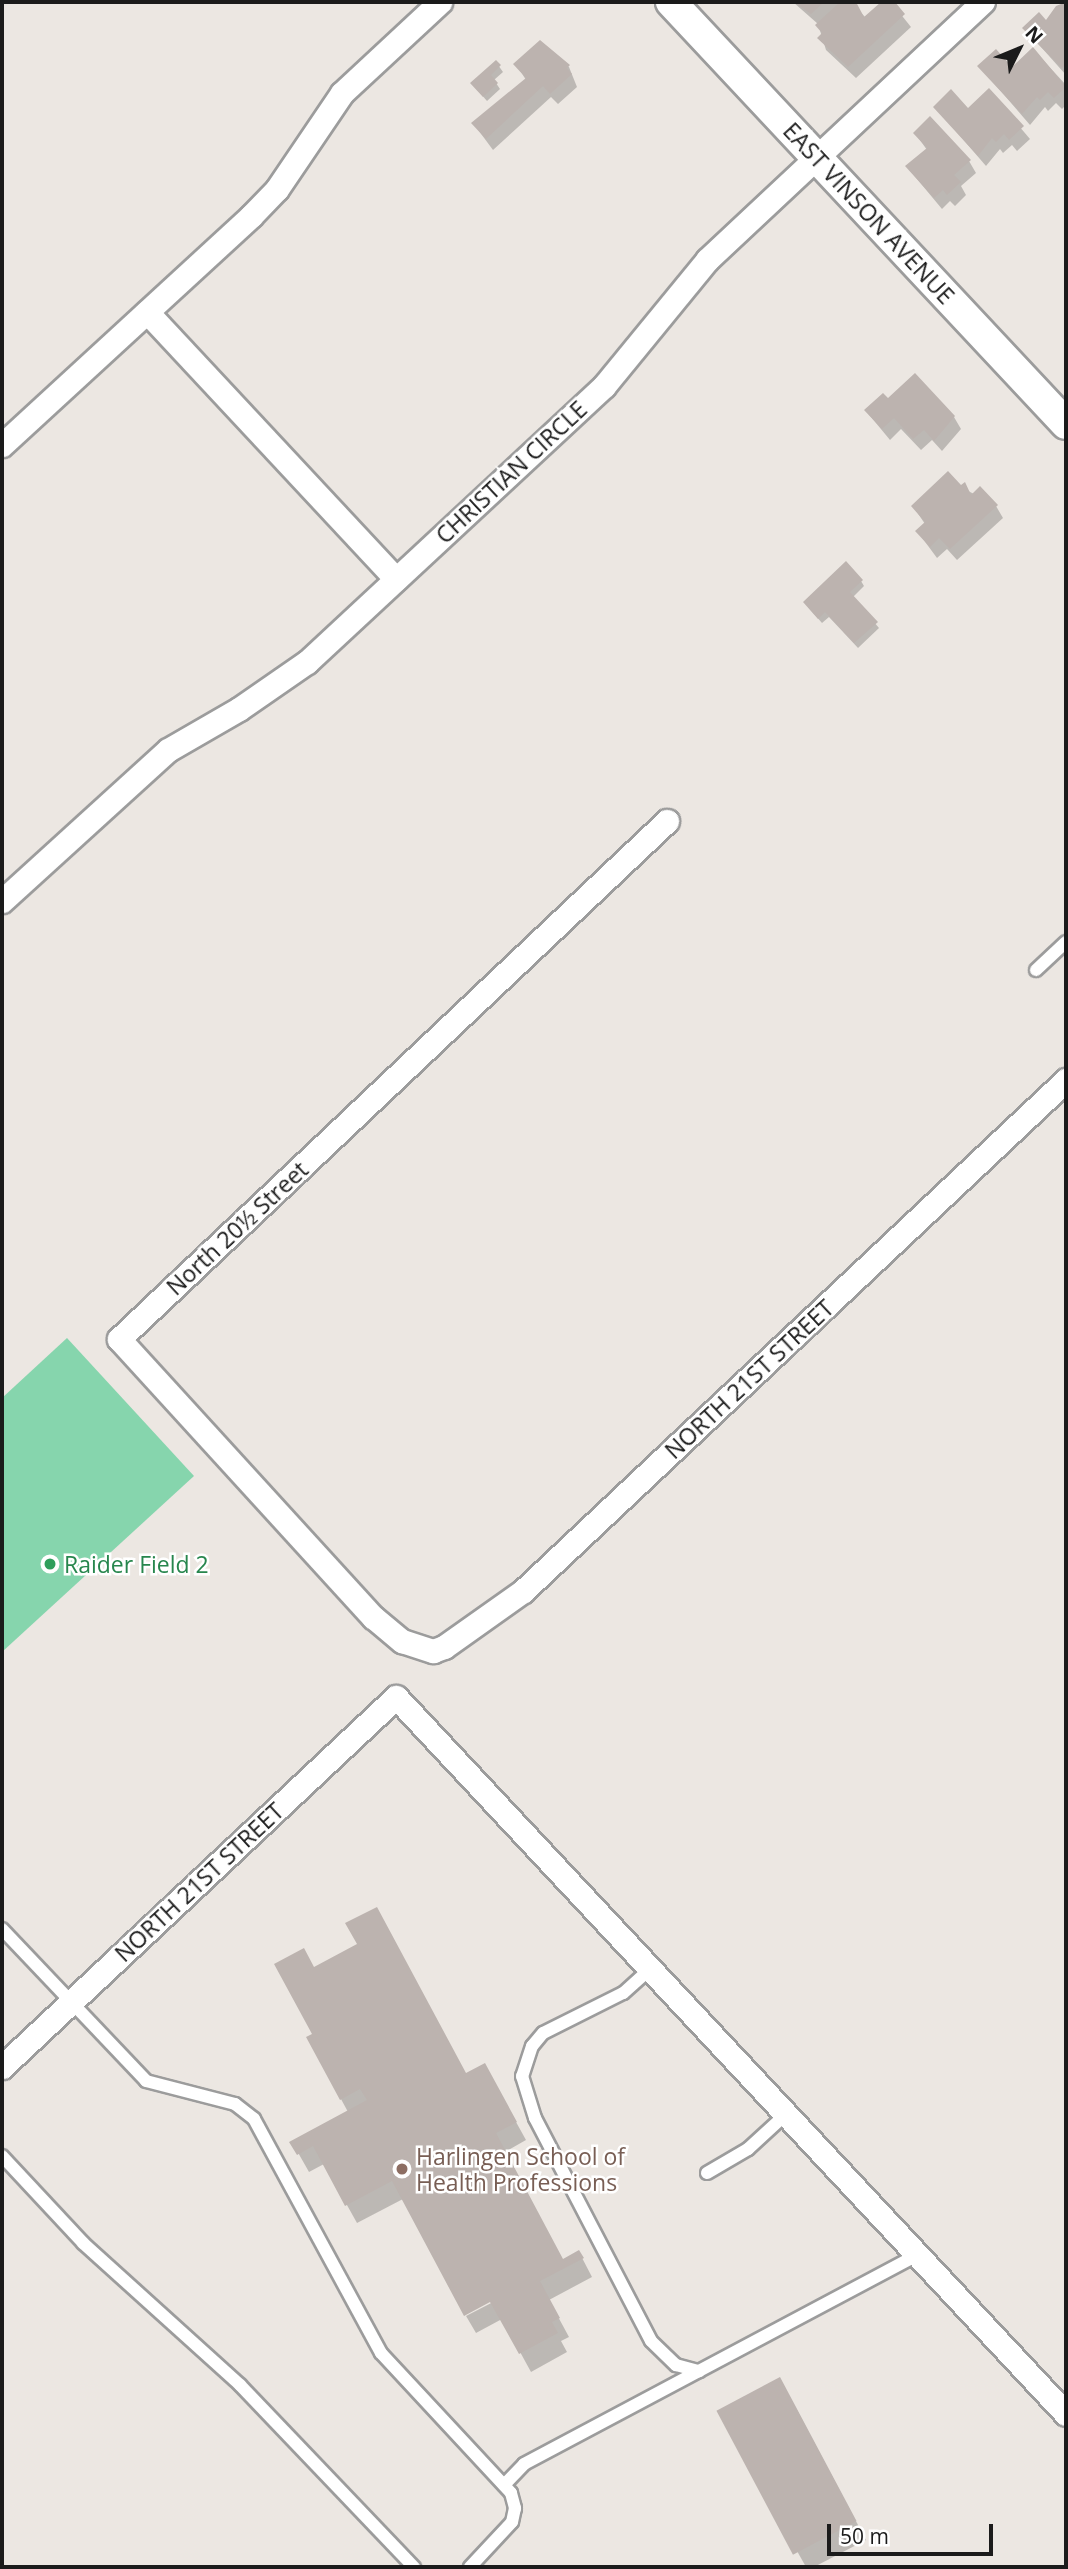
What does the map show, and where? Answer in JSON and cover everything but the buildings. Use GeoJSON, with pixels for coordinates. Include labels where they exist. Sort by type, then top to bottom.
{"type":"FeatureCollection","features":[{"type":"Feature","properties":{"kind":"street"},"geometry":{"type":"LineString","coordinates":[[2,445],[277,189],[342,93],[440,2]]}},
{"type":"Feature","properties":{"kind":"street","name":"EAST VINSON AVENUE"},"geometry":{"type":"LineString","coordinates":[[671,2],[1066,424]]}},
{"type":"Feature","properties":{"kind":"street","name":"CHRISTIAN CIRCLE"},"geometry":{"type":"LineString","coordinates":[[2,901],[168,750],[239,709],[307,662],[604,386],[707,260],[817,158],[967,7]]}},
{"type":"Feature","properties":{"kind":"street"},"geometry":{"type":"LineString","coordinates":[[147,312],[396,579]]}},
{"type":"Feature","properties":{"kind":"street","name":"North 20½ Street"},"geometry":{"type":"LineString","coordinates":[[417,1648],[373,1617],[119,1339],[667,821]]}},
{"type":"Feature","properties":{"kind":"street","name":"NORTH 21ST STREET"},"geometry":{"type":"LineString","coordinates":[[417,1648],[444,1647],[523,1591],[1066,1080]]}},
{"type":"Feature","properties":{"kind":"street","name":"NORTH 21ST STREET"},"geometry":{"type":"LineString","coordinates":[[2,2067],[396,1697],[650,1969]]}},
{"type":"Feature","properties":{"kind":"street"},"geometry":{"type":"LineString","coordinates":[[650,1969],[1066,2414]]}},
{"type":"Feature","properties":{"kind":"lane"},"geometry":{"type":"LineString","coordinates":[[1036,970],[1066,942]]}},
{"type":"Feature","properties":{"kind":"lane"},"geometry":{"type":"LineString","coordinates":[[2,1929],[146,2081],[247,2110],[381,2353],[504,2485],[515,2508],[512,2522],[470,2567]]}},
{"type":"Feature","properties":{"kind":"lane"},"geometry":{"type":"LineString","coordinates":[[650,1969],[623,1993],[543,2033],[532,2046],[522,2076],[535,2118],[651,2341],[676,2365],[699,2371]]}},
{"type":"Feature","properties":{"kind":"lane"},"geometry":{"type":"LineString","coordinates":[[707,2173],[748,2149],[786,2114]]}},
{"type":"Feature","properties":{"kind":"lane"},"geometry":{"type":"LineString","coordinates":[[2,2156],[83,2243],[240,2385],[414,2567]]}},
{"type":"Feature","properties":{"kind":"lane"},"geometry":{"type":"LineString","coordinates":[[504,2485],[524,2464],[917,2255]]}},
{"type":"Feature","properties":{"kind":"green space","name":"Raider Field 2"},"geometry":{"type":"Polygon","coordinates":[[[67,1338],[194,1476],[2,1652],[2,1398],[67,1338]]]}},
{"type":"Feature","properties":{"kind":"place","name":"Raider Field 2"},"geometry":{"type":"Point","coordinates":[50,1564]}},
{"type":"Feature","properties":{"kind":"place","name":"Harlingen School of Health Professions"},"geometry":{"type":"Point","coordinates":[402,2169]}}]}
